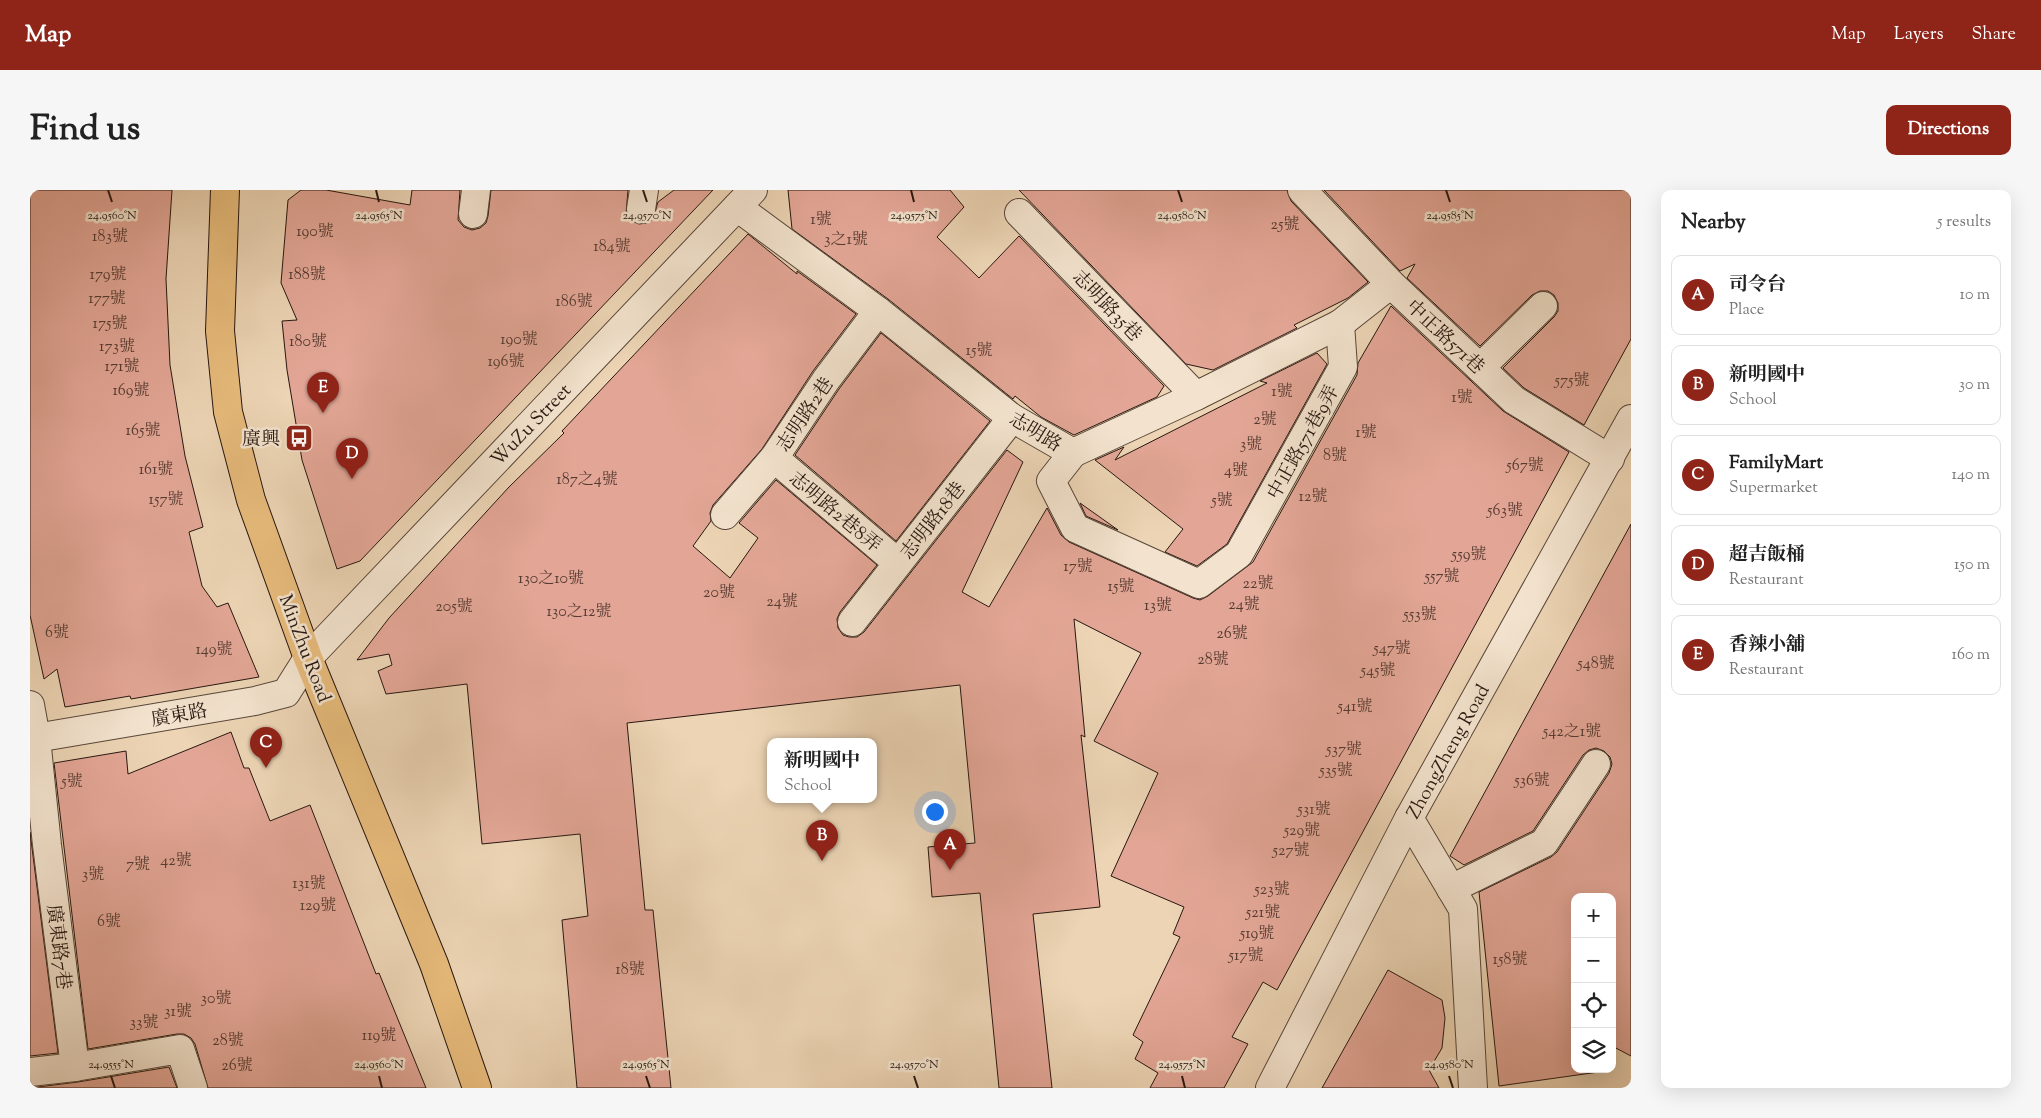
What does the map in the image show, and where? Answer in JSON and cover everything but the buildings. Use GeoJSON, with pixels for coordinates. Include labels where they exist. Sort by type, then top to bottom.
{"type":"FeatureCollection","features":[{"type":"Feature","properties":{"kind":"main road","name":"MinZhu Road"},"geometry":{"type":"LineString","coordinates":[[225,190],[220,331],[228,412],[251,500],[308,658],[434,964],[477,1088]]}},
{"type":"Feature","properties":{"kind":"street","name":"中正路571巷"},"geometry":{"type":"LineString","coordinates":[[1302,190],[1390,284],[1514,400],[1610,459]]}},
{"type":"Feature","properties":{"kind":"street","name":"WuZu Street"},"geometry":{"type":"LineString","coordinates":[[308,658],[745,198]]}},
{"type":"Feature","properties":{"kind":"street","name":"志明路"},"geometry":{"type":"LineString","coordinates":[[745,198],[878,311],[1012,418],[1074,453],[1196,396],[1340,324],[1390,284]]}},
{"type":"Feature","properties":{"kind":"street","name":"志明路35巷"},"geometry":{"type":"LineString","coordinates":[[1020,213],[1196,396]]}},
{"type":"Feature","properties":{"kind":"street"},"geometry":{"type":"LineString","coordinates":[[1480,368],[1543,306]]}},
{"type":"Feature","properties":{"kind":"street","name":"志明路2巷"},"geometry":{"type":"LineString","coordinates":[[725,514],[774,458],[826,380],[878,311]]}},
{"type":"Feature","properties":{"kind":"street","name":"中正路571巷9弄"},"geometry":{"type":"LineString","coordinates":[[1074,453],[1051,481],[1075,528],[1199,584],[1239,554],[1343,367],[1340,324]]}},
{"type":"Feature","properties":{"kind":"street","name":"志明路18巷"},"geometry":{"type":"LineString","coordinates":[[852,622],[1012,418]]}},
{"type":"Feature","properties":{"kind":"street","name":"ZhongZheng Road"},"geometry":{"type":"LineString","coordinates":[[1270,1088],[1409,818],[1631,419]]}},
{"type":"Feature","properties":{"kind":"street","name":"志明路2巷8弄"},"geometry":{"type":"LineString","coordinates":[[774,458],[898,563]]}},
{"type":"Feature","properties":{"kind":"street","name":"廣東路"},"geometry":{"type":"LineString","coordinates":[[33,738],[255,701],[286,693],[308,658]]}},
{"type":"Feature","properties":{"kind":"street","name":"廣東路7巷"},"geometry":{"type":"LineString","coordinates":[[30,705],[75,1067]]}},
{"type":"Feature","properties":{"kind":"street"},"geometry":{"type":"LineString","coordinates":[[1452,889],[1544,843],[1596,764]]}},
{"type":"Feature","properties":{"kind":"street"},"geometry":{"type":"LineString","coordinates":[[1409,818],[1463,909],[1472,1088]]}},
{"type":"Feature","properties":{"kind":"street"},"geometry":{"type":"LineString","coordinates":[[30,1072],[75,1067],[180,1049],[193,1088]]}},
{"type":"Feature","properties":{"kind":"place","name":"香辣小舖"},"geometry":{"type":"Point","coordinates":[323,413]}},
{"type":"Feature","properties":{"kind":"place","name":"廣興"},"geometry":{"type":"Point","coordinates":[299,438]}},
{"type":"Feature","properties":{"kind":"place","name":"超吉飯桶"},"geometry":{"type":"Point","coordinates":[352,479]}},
{"type":"Feature","properties":{"kind":"place","name":"FamilyMart"},"geometry":{"type":"Point","coordinates":[266,768]}},
{"type":"Feature","properties":{"kind":"place","name":"新明國中"},"geometry":{"type":"Point","coordinates":[822,861]}},
{"type":"Feature","properties":{"kind":"place","name":"司令台"},"geometry":{"type":"Point","coordinates":[950,870]}}]}
